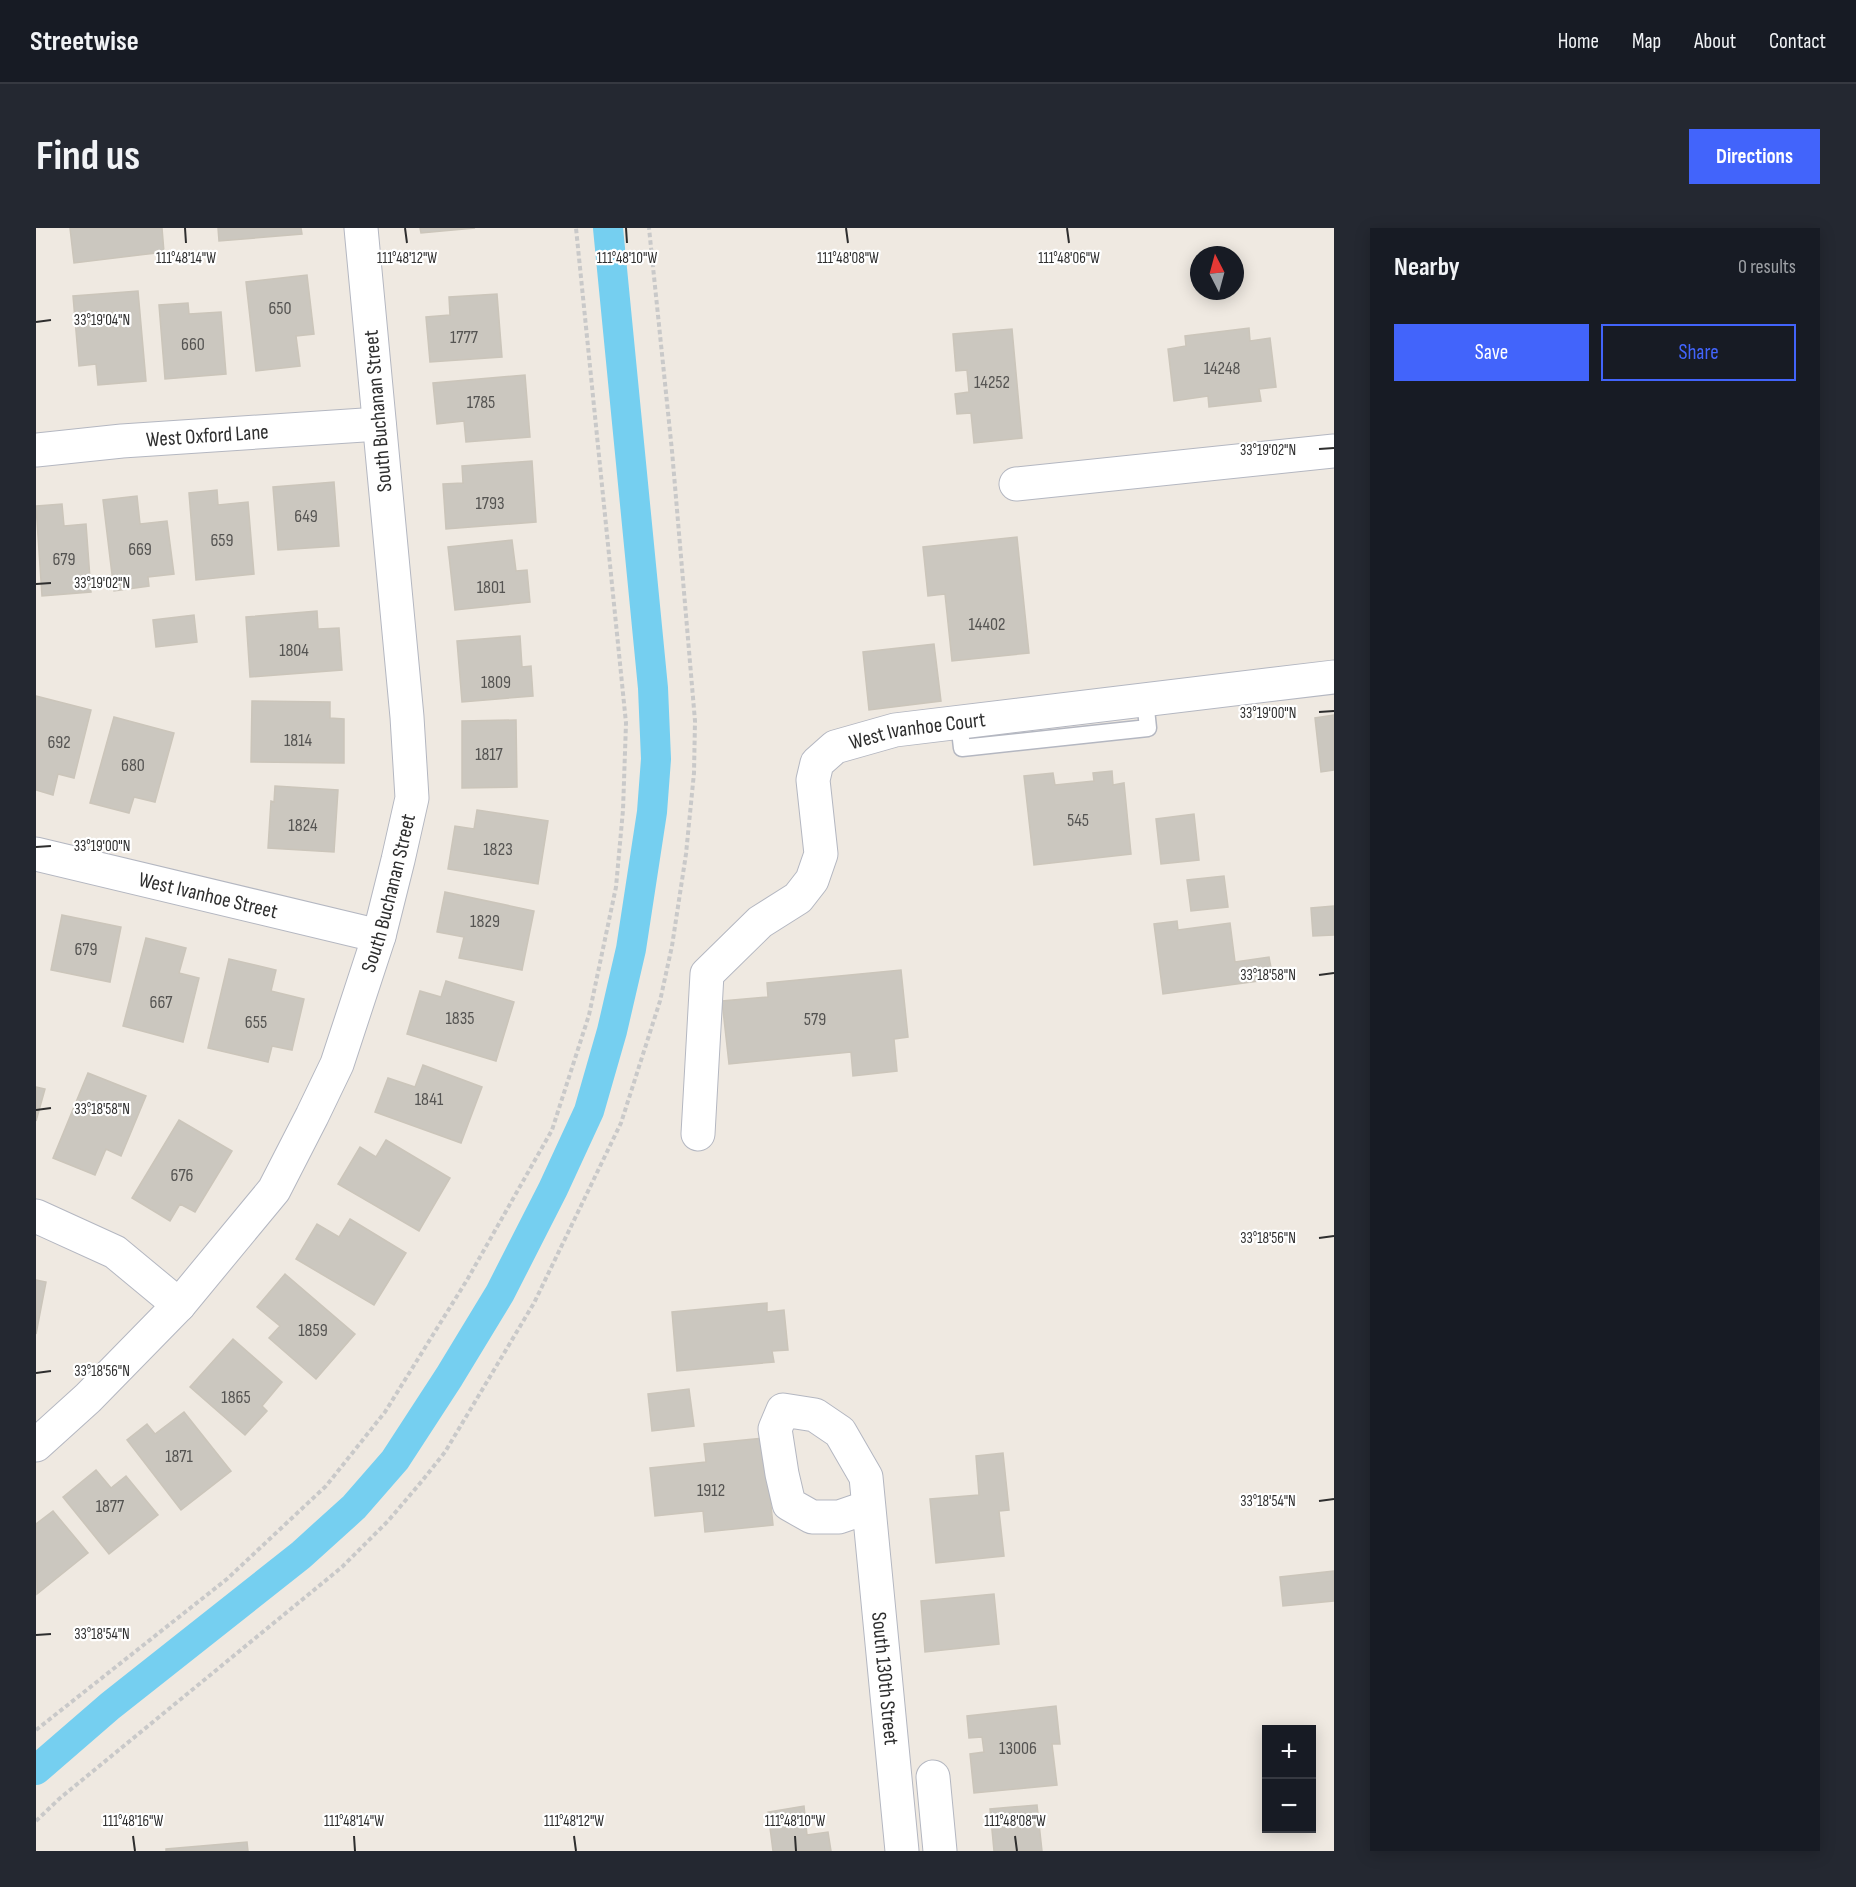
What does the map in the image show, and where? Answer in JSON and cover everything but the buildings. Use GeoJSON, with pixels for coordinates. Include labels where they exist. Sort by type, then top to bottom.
{"type":"FeatureCollection","features":[{"type":"Feature","properties":{"kind":"street","name":"South Buchanan Street"},"geometry":{"type":"LineString","coordinates":[[36,1445],[88,1398],[179,1305],[274,1190],[337,1064],[379,936],[412,798],[407,717],[361,228]]}},
{"type":"Feature","properties":{"kind":"street","name":"West Oxford Lane"},"geometry":{"type":"LineString","coordinates":[[36,450],[122,441],[380,424]]}},
{"type":"Feature","properties":{"kind":"street"},"geometry":{"type":"LineString","coordinates":[[1016,484],[1334,452]]}},
{"type":"Feature","properties":{"kind":"street","name":"West Ivanhoe Court"},"geometry":{"type":"LineString","coordinates":[[698,1134],[707,974],[760,922],[798,898],[812,880],[821,854],[813,780],[817,763],[835,747],[895,730],[1334,677]]}},
{"type":"Feature","properties":{"kind":"street","name":"West Ivanhoe Street"},"geometry":{"type":"LineString","coordinates":[[36,854],[379,936]]}},
{"type":"Feature","properties":{"kind":"street"},"geometry":{"type":"LineString","coordinates":[[36,1216],[116,1252],[179,1305]]}},
{"type":"Feature","properties":{"kind":"street","name":"South 130th Street"},"geometry":{"type":"LineString","coordinates":[[868,1507],[902,1851]]}},
{"type":"Feature","properties":{"kind":"street"},"geometry":{"type":"LineString","coordinates":[[933,1777],[940,1851]]}},
{"type":"Feature","properties":{"kind":"path"},"geometry":{"type":"LineString","coordinates":[[36,1730],[227,1579],[326,1486],[385,1412],[467,1280],[552,1130],[589,1016],[616,887],[623,810],[626,723],[576,228]]}},
{"type":"Feature","properties":{"kind":"path"},"geometry":{"type":"LineString","coordinates":[[36,1821],[342,1567],[388,1521],[422,1481],[445,1452],[534,1303],[621,1123],[660,1001],[686,854],[694,773],[695,721],[672,451],[649,228]]}},
{"type":"Feature","properties":{"kind":"waterway"},"geometry":{"type":"LineString","coordinates":[[36,1770],[110,1706],[301,1555],[354,1507],[395,1460],[500,1293],[553,1189],[589,1111],[612,1031],[631,949],[652,812],[656,759],[653,688],[608,228]]}}]}
